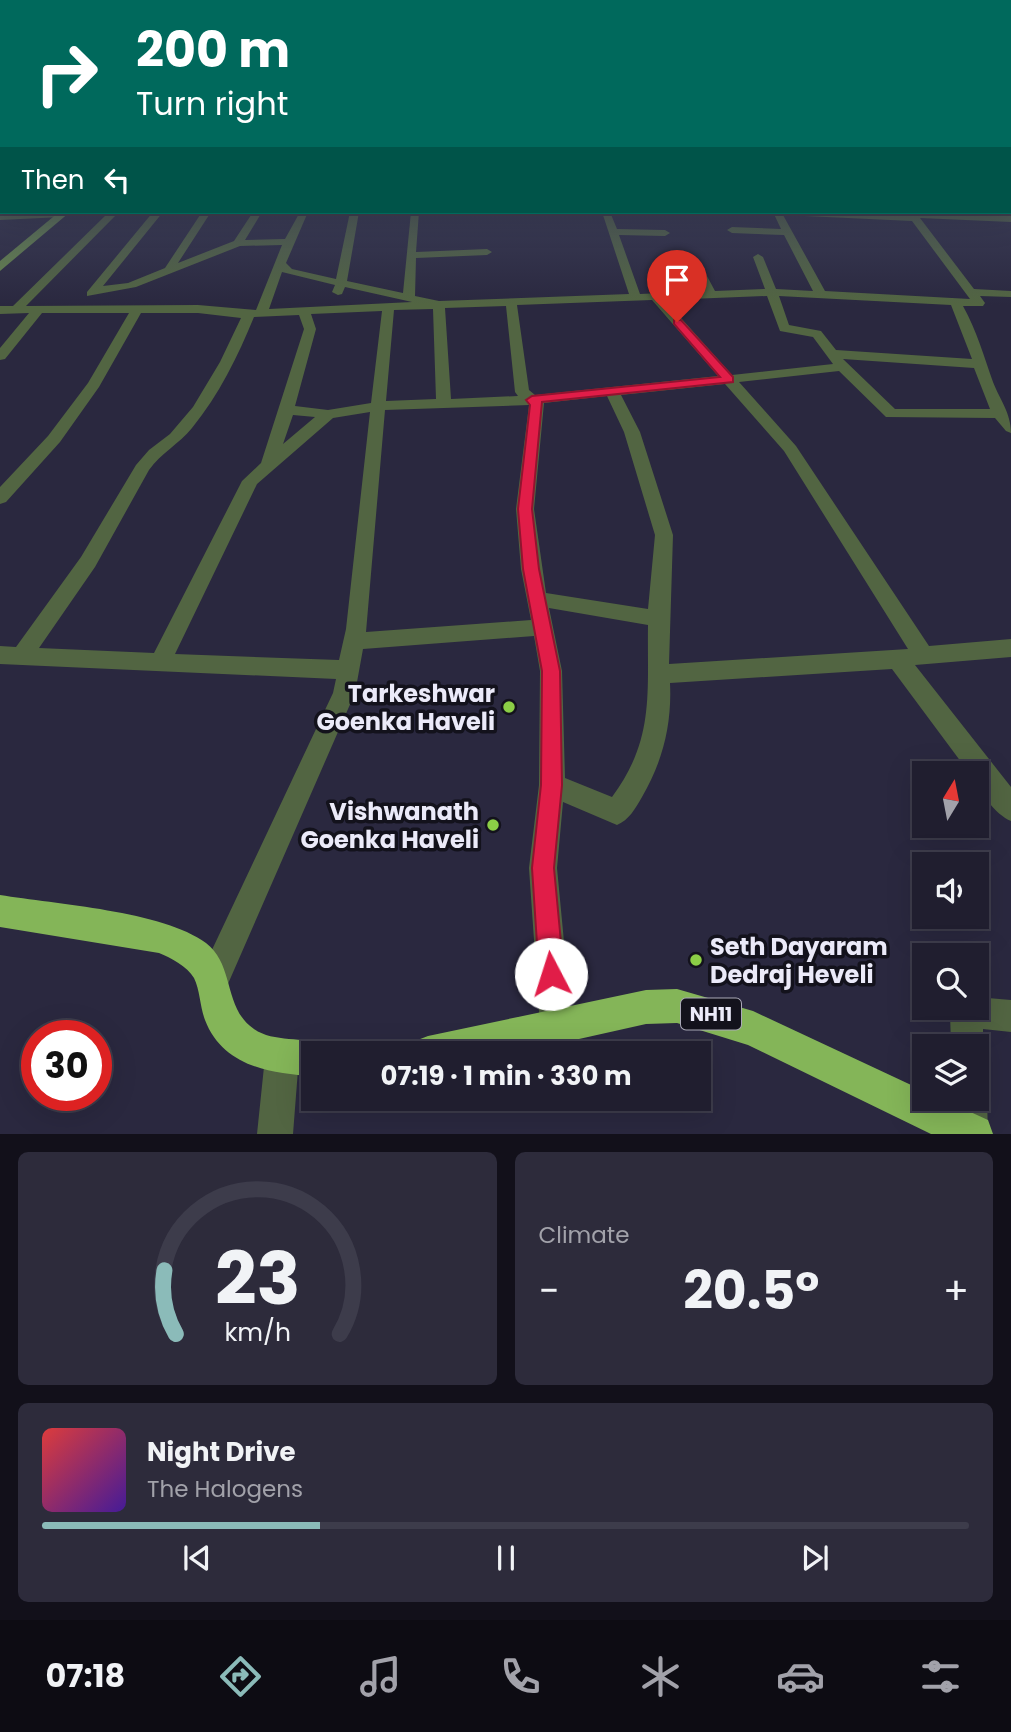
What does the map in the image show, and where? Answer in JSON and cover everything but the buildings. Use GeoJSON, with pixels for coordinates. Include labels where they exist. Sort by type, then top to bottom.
{"type":"FeatureCollection","features":[{"type":"Feature","properties":{"kind":"highway"},"geometry":{"type":"LineString","coordinates":[[0,911],[160,937],[197,956],[208,967],[223,1023],[236,1040],[298,1058]]}},
{"type":"Feature","properties":{"kind":"highway","name":"NH11"},"geometry":{"type":"LineString","coordinates":[[487,1041],[646,1007],[677,1006],[709,1013],[753,1029],[972,1122]]}},
{"type":"Feature","properties":{"kind":"street"},"geometry":{"type":"LineString","coordinates":[[0,217],[48,214]]}},
{"type":"Feature","properties":{"kind":"street"},"geometry":{"type":"LineString","coordinates":[[0,267],[63,214]]}},
{"type":"Feature","properties":{"kind":"street"},"geometry":{"type":"LineString","coordinates":[[18,309],[112,214]]}},
{"type":"Feature","properties":{"kind":"street"},"geometry":{"type":"LineString","coordinates":[[79,309],[156,214]]}},
{"type":"Feature","properties":{"kind":"street"},"geometry":{"type":"LineString","coordinates":[[170,268],[205,214]]}},
{"type":"Feature","properties":{"kind":"street"},"geometry":{"type":"LineString","coordinates":[[238,243],[256,214]]}},
{"type":"Feature","properties":{"kind":"street"},"geometry":{"type":"LineString","coordinates":[[10,656],[68,591],[108,530],[128,489],[149,457],[175,439],[209,392],[255,314],[303,214]]}},
{"type":"Feature","properties":{"kind":"street"},"geometry":{"type":"LineString","coordinates":[[332,310],[341,282],[355,214]]}},
{"type":"Feature","properties":{"kind":"street"},"geometry":{"type":"LineString","coordinates":[[409,297],[415,214]]}},
{"type":"Feature","properties":{"kind":"street"},"geometry":{"type":"LineString","coordinates":[[607,214],[646,297],[729,380],[790,449],[923,655]]}},
{"type":"Feature","properties":{"kind":"street"},"geometry":{"type":"LineString","coordinates":[[780,214],[821,295]]}},
{"type":"Feature","properties":{"kind":"street"},"geometry":{"type":"LineString","coordinates":[[868,214],[984,215],[1011,219]]}},
{"type":"Feature","properties":{"kind":"street"},"geometry":{"type":"LineString","coordinates":[[0,310],[198,309],[255,314],[772,292],[979,303],[912,215]]}},
{"type":"Feature","properties":{"kind":"street"},"geometry":{"type":"LineString","coordinates":[[732,230],[787,232]]}},
{"type":"Feature","properties":{"kind":"street"},"geometry":{"type":"LineString","coordinates":[[613,232],[664,233]]}},
{"type":"Feature","properties":{"kind":"street"},"geometry":{"type":"LineString","coordinates":[[94,290],[124,287],[238,243],[288,242]]}},
{"type":"Feature","properties":{"kind":"street"},"geometry":{"type":"LineString","coordinates":[[411,255],[487,253]]}},
{"type":"Feature","properties":{"kind":"street"},"geometry":{"type":"LineString","coordinates":[[758,257],[784,328],[817,334],[842,367],[891,414],[998,413]]}},
{"type":"Feature","properties":{"kind":"street"},"geometry":{"type":"LineString","coordinates":[[695,263],[712,295]]}},
{"type":"Feature","properties":{"kind":"street"},"geometry":{"type":"LineString","coordinates":[[280,264],[288,271],[439,305]]}},
{"type":"Feature","properties":{"kind":"street"},"geometry":{"type":"LineString","coordinates":[[971,292],[1011,294]]}},
{"type":"Feature","properties":{"kind":"street"},"geometry":{"type":"LineString","coordinates":[[512,302],[522,391],[537,404],[525,509],[531,569],[551,671],[552,785],[543,868],[555,1026]]}},
{"type":"Feature","properties":{"kind":"street"},"geometry":{"type":"LineString","coordinates":[[955,302],[968,324],[998,413],[1011,428]]}},
{"type":"Feature","properties":{"kind":"street"},"geometry":{"type":"LineString","coordinates":[[439,305],[444,404]]}},
{"type":"Feature","properties":{"kind":"street"},"geometry":{"type":"LineString","coordinates":[[213,982],[344,693],[354,641],[388,307]]}},
{"type":"Feature","properties":{"kind":"street"},"geometry":{"type":"LineString","coordinates":[[0,356],[39,309]]}},
{"type":"Feature","properties":{"kind":"street"},"geometry":{"type":"LineString","coordinates":[[0,498],[54,439],[94,384],[137,309]]}},
{"type":"Feature","properties":{"kind":"street"},"geometry":{"type":"LineString","coordinates":[[269,462],[310,329],[304,311]]}},
{"type":"Feature","properties":{"kind":"street"},"geometry":{"type":"LineString","coordinates":[[832,354],[982,364]]}},
{"type":"Feature","properties":{"kind":"street"},"geometry":{"type":"LineString","coordinates":[[287,410],[328,414],[378,406],[532,400],[842,367]]}},
{"type":"Feature","properties":{"kind":"street"},"geometry":{"type":"LineString","coordinates":[[552,785],[617,812],[639,783],[654,748],[660,699],[658,619],[664,535],[632,432],[612,392]]}},
{"type":"Feature","properties":{"kind":"street"},"geometry":{"type":"LineString","coordinates":[[160,662],[250,481],[328,414]]}},
{"type":"Feature","properties":{"kind":"street"},"geometry":{"type":"LineString","coordinates":[[0,475],[21,475]]}},
{"type":"Feature","properties":{"kind":"street"},"geometry":{"type":"LineString","coordinates":[[538,599],[658,619]]}},
{"type":"Feature","properties":{"kind":"street"},"geometry":{"type":"LineString","coordinates":[[354,641],[543,627]]}},
{"type":"Feature","properties":{"kind":"street"},"geometry":{"type":"LineString","coordinates":[[658,674],[898,660],[923,655],[1011,648]]}},
{"type":"Feature","properties":{"kind":"street"},"geometry":{"type":"LineString","coordinates":[[10,656],[349,670]]}},
{"type":"Feature","properties":{"kind":"street"},"geometry":{"type":"LineString","coordinates":[[898,660],[1011,808]]}},
{"type":"Feature","properties":{"kind":"street"},"geometry":{"type":"LineString","coordinates":[[967,1034],[966,1012],[1011,1016]]}},
{"type":"Feature","properties":{"kind":"street"},"geometry":{"type":"LineString","coordinates":[[275,1133],[298,1058]]}},
{"type":"Feature","properties":{"kind":"place","name":"Tarkeshwar Goenka Haveli"},"geometry":{"type":"Point","coordinates":[509,707]}},
{"type":"Feature","properties":{"kind":"place","name":"Vishwanath Goenka Haveli"},"geometry":{"type":"Point","coordinates":[493,825]}},
{"type":"Feature","properties":{"kind":"place","name":"Seth Dayaram Dedraj Heveli"},"geometry":{"type":"Point","coordinates":[696,960]}},
{"type":"Feature","properties":{"kind":"route"},"geometry":{"type":"LineString","coordinates":[[551,974],[543,868],[552,785],[551,671],[531,569],[525,509],[537,404],[532,400],[729,380],[677,322]]}}]}
